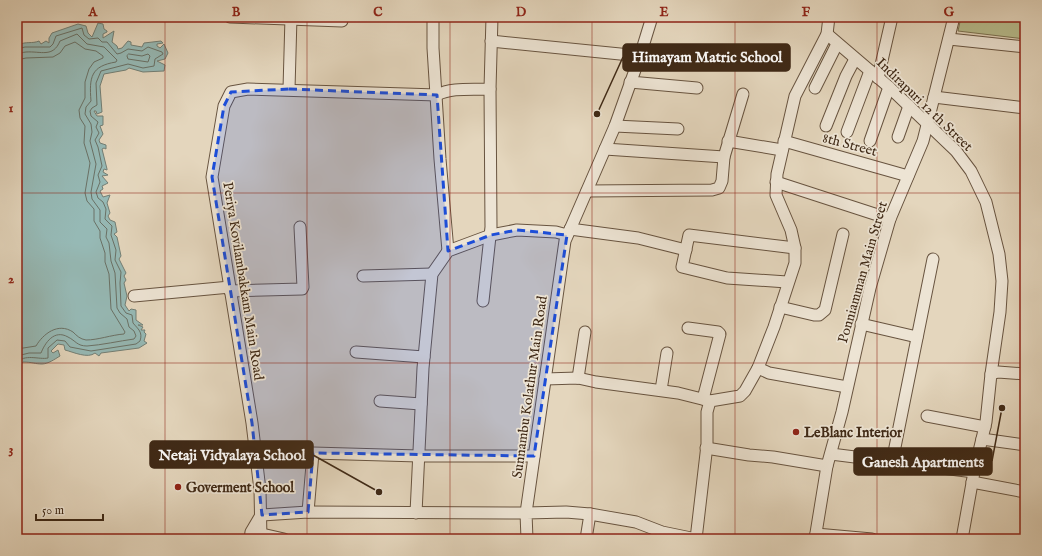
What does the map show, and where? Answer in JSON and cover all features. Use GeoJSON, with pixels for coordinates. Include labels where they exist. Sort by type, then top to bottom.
{"type":"FeatureCollection","features":[{"type":"Feature","properties":{"kind":"street"},"geometry":{"type":"LineString","coordinates":[[230,17],[342,22]]}},
{"type":"Feature","properties":{"kind":"street"},"geometry":{"type":"LineString","coordinates":[[433,17],[433,48],[440,159],[448,251]]}},
{"type":"Feature","properties":{"kind":"street"},"geometry":{"type":"LineString","coordinates":[[483,301],[491,236],[490,89],[492,17]]}},
{"type":"Feature","properties":{"kind":"street","name":"Sunnambu Kolathur Main Road"},"geometry":{"type":"LineString","coordinates":[[527,539],[526,513],[565,241],[615,126],[652,17]]}},
{"type":"Feature","properties":{"kind":"street"},"geometry":{"type":"LineString","coordinates":[[545,379],[578,378],[596,382],[661,390],[706,400],[740,396],[746,391],[758,368],[774,327],[787,282],[795,263],[795,248],[791,230],[776,195],[776,182],[795,96],[827,34],[829,17]]}},
{"type":"Feature","properties":{"kind":"street"},"geometry":{"type":"LineString","coordinates":[[847,132],[874,75],[892,17]]}},
{"type":"Feature","properties":{"kind":"street","name":"Ponniamman Main Street"},"geometry":{"type":"LineString","coordinates":[[815,536],[827,466],[861,324],[890,219],[922,141],[954,17]]}},
{"type":"Feature","properties":{"kind":"street"},"geometry":{"type":"LineString","coordinates":[[289,89],[291,19]]}},
{"type":"Feature","properties":{"kind":"street","name":"Indirapuri 12 th Street"},"geometry":{"type":"LineString","coordinates":[[827,34],[889,87],[956,151],[971,171],[986,202],[994,231],[999,254],[1002,281],[1000,312],[987,401],[985,426],[973,477],[962,539]]}},
{"type":"Feature","properties":{"kind":"street"},"geometry":{"type":"LineString","coordinates":[[949,39],[1025,47]]}},
{"type":"Feature","properties":{"kind":"street"},"geometry":{"type":"LineString","coordinates":[[491,41],[640,56]]}},
{"type":"Feature","properties":{"kind":"street"},"geometry":{"type":"LineString","coordinates":[[816,88],[837,44]]}},
{"type":"Feature","properties":{"kind":"street"},"geometry":{"type":"LineString","coordinates":[[826,126],[846,76],[855,59]]}},
{"type":"Feature","properties":{"kind":"street"},"geometry":{"type":"LineString","coordinates":[[630,82],[697,88]]}},
{"type":"Feature","properties":{"kind":"street"},"geometry":{"type":"LineString","coordinates":[[870,141],[889,87]]}},
{"type":"Feature","properties":{"kind":"street","name":"Periya Kovilambakkam Main Road"},"geometry":{"type":"LineString","coordinates":[[262,514],[252,422],[212,177],[224,106],[231,92],[248,89],[289,89],[437,95],[442,92],[455,90],[490,89]]}},
{"type":"Feature","properties":{"kind":"street"},"geometry":{"type":"LineString","coordinates":[[587,191],[712,190],[719,188],[722,181],[724,157],[728,141],[743,94]]}},
{"type":"Feature","properties":{"kind":"street"},"geometry":{"type":"LineString","coordinates":[[934,97],[1025,108]]}},
{"type":"Feature","properties":{"kind":"street"},"geometry":{"type":"LineString","coordinates":[[898,137],[909,106]]}},
{"type":"Feature","properties":{"kind":"street"},"geometry":{"type":"LineString","coordinates":[[615,126],[678,129]]}},
{"type":"Feature","properties":{"kind":"street","name":"8th Street"},"geometry":{"type":"LineString","coordinates":[[728,141],[783,146],[908,176]]}},
{"type":"Feature","properties":{"kind":"street"},"geometry":{"type":"LineString","coordinates":[[605,149],[724,157]]}},
{"type":"Feature","properties":{"kind":"street"},"geometry":{"type":"LineString","coordinates":[[776,182],[890,219]]}},
{"type":"Feature","properties":{"kind":"street"},"geometry":{"type":"LineString","coordinates":[[134,296],[230,289],[302,289],[300,227]]}},
{"type":"Feature","properties":{"kind":"street"},"geometry":{"type":"LineString","coordinates":[[416,513],[424,357],[432,274],[448,251],[491,236],[517,230],[569,232],[638,238],[686,250]]}},
{"type":"Feature","properties":{"kind":"street"},"geometry":{"type":"LineString","coordinates":[[780,308],[814,315],[819,315],[825,310],[843,234]]}},
{"type":"Feature","properties":{"kind":"street"},"geometry":{"type":"LineString","coordinates":[[787,282],[727,278],[682,267],[689,235],[795,248]]}},
{"type":"Feature","properties":{"kind":"street"},"geometry":{"type":"LineString","coordinates":[[892,462],[933,259]]}},
{"type":"Feature","properties":{"kind":"street"},"geometry":{"type":"LineString","coordinates":[[363,276],[432,274]]}},
{"type":"Feature","properties":{"kind":"street"},"geometry":{"type":"LineString","coordinates":[[861,324],[917,337]]}},
{"type":"Feature","properties":{"kind":"street"},"geometry":{"type":"LineString","coordinates":[[262,514],[308,512],[566,512],[590,514],[636,522],[662,532],[696,539],[706,448],[706,400],[720,334],[718,332],[688,328]]}},
{"type":"Feature","properties":{"kind":"street"},"geometry":{"type":"LineString","coordinates":[[578,378],[585,332]]}},
{"type":"Feature","properties":{"kind":"street"},"geometry":{"type":"LineString","coordinates":[[356,352],[424,357]]}},
{"type":"Feature","properties":{"kind":"street"},"geometry":{"type":"LineString","coordinates":[[661,390],[667,353]]}},
{"type":"Feature","properties":{"kind":"street"},"geometry":{"type":"LineString","coordinates":[[758,368],[769,373],[847,387]]}},
{"type":"Feature","properties":{"kind":"street"},"geometry":{"type":"LineString","coordinates":[[991,374],[998,372],[1025,374]]}},
{"type":"Feature","properties":{"kind":"street"},"geometry":{"type":"LineString","coordinates":[[380,401],[422,404]]}},
{"type":"Feature","properties":{"kind":"street"},"geometry":{"type":"LineString","coordinates":[[927,416],[985,426]]}},
{"type":"Feature","properties":{"kind":"street"},"geometry":{"type":"LineString","coordinates":[[982,439],[1025,445]]}},
{"type":"Feature","properties":{"kind":"street"},"geometry":{"type":"LineString","coordinates":[[706,448],[749,455],[773,456],[827,466]]}},
{"type":"Feature","properties":{"kind":"street"},"geometry":{"type":"LineString","coordinates":[[308,512],[314,453],[419,456],[534,456]]}},
{"type":"Feature","properties":{"kind":"street"},"geometry":{"type":"LineString","coordinates":[[831,454],[892,462],[973,477],[1025,492]]}},
{"type":"Feature","properties":{"kind":"street"},"geometry":{"type":"LineString","coordinates":[[262,514],[262,537],[284,539]]}},
{"type":"Feature","properties":{"kind":"street"},"geometry":{"type":"LineString","coordinates":[[250,539],[251,532],[262,514]]}},
{"type":"Feature","properties":{"kind":"street"},"geometry":{"type":"LineString","coordinates":[[586,539],[590,514]]}},
{"type":"Feature","properties":{"kind":"street"},"geometry":{"type":"LineString","coordinates":[[815,536],[872,539]]}},
{"type":"Feature","properties":{"kind":"highlighted area"},"geometry":{"type":"Polygon","coordinates":[[[289,89],[437,95],[448,251],[491,235],[517,230],[567,235],[534,456],[313,453],[308,512],[262,515],[252,423],[212,177],[224,106],[231,92],[289,89]]]}},
{"type":"Feature","properties":{"kind":"green space"},"geometry":{"type":"Polygon","coordinates":[[[961,17],[1025,17],[1025,39],[958,31],[961,17]]]}},
{"type":"Feature","properties":{"kind":"water"},"geometry":{"type":"Polygon","coordinates":[[[98,23],[103,24],[104,29],[107,31],[103,34],[103,38],[114,31],[112,42],[118,49],[122,48],[128,41],[131,42],[131,45],[142,47],[144,43],[161,41],[163,43],[157,44],[157,46],[160,48],[164,44],[168,53],[165,59],[157,61],[165,65],[164,71],[143,72],[129,68],[126,70],[104,74],[100,86],[102,112],[97,114],[96,111],[94,111],[97,116],[103,116],[103,125],[100,126],[103,134],[99,140],[100,143],[106,145],[106,149],[102,149],[107,170],[104,169],[103,172],[108,175],[102,176],[108,183],[102,186],[103,189],[100,191],[103,197],[110,195],[107,203],[110,213],[108,216],[110,220],[115,222],[117,232],[114,234],[117,237],[121,256],[119,259],[126,273],[124,276],[126,280],[124,283],[127,296],[125,305],[129,311],[131,309],[136,310],[136,320],[143,325],[138,325],[143,327],[141,330],[145,330],[144,332],[146,334],[144,341],[147,343],[139,348],[101,353],[99,356],[95,353],[92,355],[85,355],[65,350],[64,345],[58,344],[51,351],[53,353],[58,350],[60,356],[54,360],[42,364],[23,362],[19,367],[17,367],[17,48],[18,45],[24,43],[39,41],[41,44],[46,41],[49,43],[49,38],[52,33],[78,24],[86,26],[88,33],[92,37],[98,23]]]}},
{"type":"Feature","properties":{"kind":"place","name":"Himayam Matric School"},"geometry":{"type":"Point","coordinates":[597,114]}},
{"type":"Feature","properties":{"kind":"place","name":"Ganesh Apartments"},"geometry":{"type":"Point","coordinates":[1002,408]}},
{"type":"Feature","properties":{"kind":"place","name":"LeBlanc Interior"},"geometry":{"type":"Point","coordinates":[796,432]}},
{"type":"Feature","properties":{"kind":"place","name":"Goverment School"},"geometry":{"type":"Point","coordinates":[178,487]}},
{"type":"Feature","properties":{"kind":"place","name":"Netaji Vidyalaya School"},"geometry":{"type":"Point","coordinates":[379,492]}}]}
